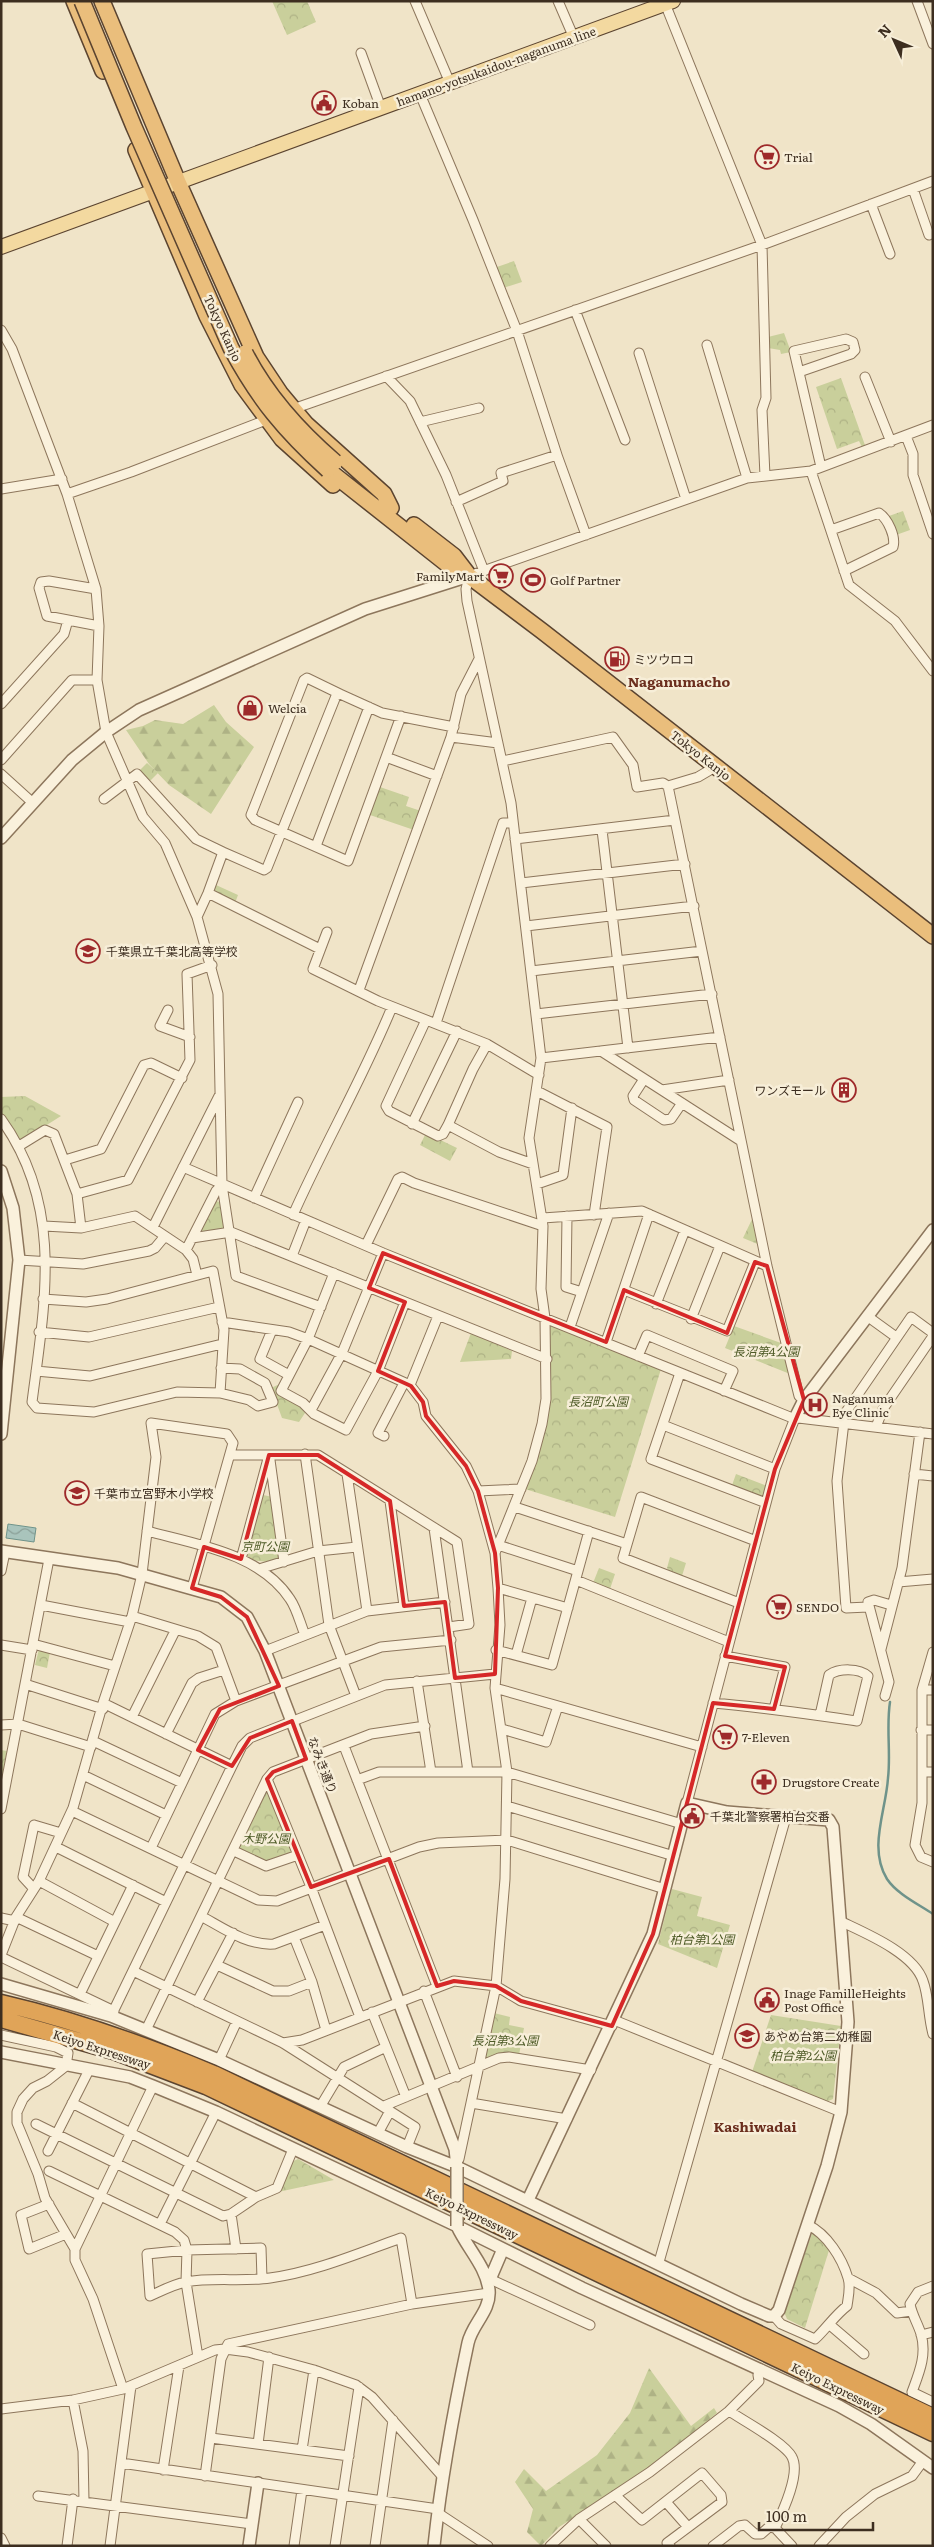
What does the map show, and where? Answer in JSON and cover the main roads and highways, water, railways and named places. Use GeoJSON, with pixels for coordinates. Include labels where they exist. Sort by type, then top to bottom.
{"type":"FeatureCollection","features":[{"type":"Feature","properties":{"kind":"highway"},"geometry":{"type":"LineString","coordinates":[[74,1],[154,191],[230,364],[266,420],[314,470],[369,510],[388,512],[384,494],[334,450],[293,409],[270,378],[245,335],[102,1]]}},
{"type":"Feature","properties":{"kind":"highway","name":"Tokyo Kanjo"},"geometry":{"type":"LineString","coordinates":[[82,1],[134,127],[231,348],[248,380],[290,435],[388,512],[447,564],[469,576],[933,936]]}},
{"type":"Feature","properties":{"kind":"highway","name":"Tokyo Kanjo"},"geometry":{"type":"LineString","coordinates":[[92,1],[220,301],[251,364],[272,396],[331,466]]}},
{"type":"Feature","properties":{"kind":"highway","name":"Keiyo Expressway"},"geometry":{"type":"LineString","coordinates":[[1,2003],[43,2013],[121,2038],[214,2074],[933,2416]]}},
{"type":"Feature","properties":{"kind":"highway","name":"Keiyo Expressway"},"geometry":{"type":"LineString","coordinates":[[1,2019],[86,2042],[206,2086],[933,2434]]}},
{"type":"Feature","properties":{"kind":"main road","name":"hamano-yotsukaidou-naganuma line"},"geometry":{"type":"LineString","coordinates":[[1,247],[668,2]]}},
{"type":"Feature","properties":{"kind":"water"},"geometry":{"type":"Polygon","coordinates":[[[8,1524],[36,1528],[34,1542],[6,1538],[8,1524]]]}},
{"type":"Feature","properties":{"kind":"waterway"},"geometry":{"type":"LineString","coordinates":[[890,1702],[888,1721],[889,1769],[878,1842],[879,1855],[882,1867],[891,1884],[908,1898],[933,1914]]}},
{"type":"Feature","properties":{"kind":"place","name":"Koban"},"geometry":{"type":"Point","coordinates":[324,103]}},
{"type":"Feature","properties":{"kind":"place","name":"Trial"},"geometry":{"type":"Point","coordinates":[767,157]}},
{"type":"Feature","properties":{"kind":"place","name":"FamilyMart"},"geometry":{"type":"Point","coordinates":[501,576]}},
{"type":"Feature","properties":{"kind":"place","name":"Golf Partner"},"geometry":{"type":"Point","coordinates":[533,580]}},
{"type":"Feature","properties":{"kind":"place","name":"ミツウロコ"},"geometry":{"type":"Point","coordinates":[617,659]}},
{"type":"Feature","properties":{"kind":"place","name":"Welcia"},"geometry":{"type":"Point","coordinates":[250,708]}},
{"type":"Feature","properties":{"kind":"place","name":"千葉県立千葉北高等学校"},"geometry":{"type":"Point","coordinates":[88,951]}},
{"type":"Feature","properties":{"kind":"place","name":"ワンズモール"},"geometry":{"type":"Point","coordinates":[844,1090]}},
{"type":"Feature","properties":{"kind":"place","name":"Naganuma Eye Clinic"},"geometry":{"type":"Point","coordinates":[815,1405]}},
{"type":"Feature","properties":{"kind":"place","name":"千葉市立宮野木小学校"},"geometry":{"type":"Point","coordinates":[77,1493]}},
{"type":"Feature","properties":{"kind":"place","name":"SENDO"},"geometry":{"type":"Point","coordinates":[779,1607]}},
{"type":"Feature","properties":{"kind":"place","name":"7-Eleven"},"geometry":{"type":"Point","coordinates":[725,1737]}},
{"type":"Feature","properties":{"kind":"place","name":"Drugstore Create"},"geometry":{"type":"Point","coordinates":[764,1782]}},
{"type":"Feature","properties":{"kind":"place","name":"千葉北警察署柏台交番"},"geometry":{"type":"Point","coordinates":[692,1816]}},
{"type":"Feature","properties":{"kind":"place","name":"Inage FamilleHeights Post Office"},"geometry":{"type":"Point","coordinates":[767,2000]}},
{"type":"Feature","properties":{"kind":"place","name":"あやめ台第二幼稚園"},"geometry":{"type":"Point","coordinates":[747,2036]}},
{"type":"Feature","properties":{"kind":"district","name":"Naganumacho"},"geometry":{"type":"Point","coordinates":[679,681]}},
{"type":"Feature","properties":{"kind":"district","name":"Kashiwadai"},"geometry":{"type":"Point","coordinates":[755,2126]}},
{"type":"Feature","properties":{"kind":"park label","name":"長沼第4公園"},"geometry":{"type":"Point","coordinates":[766,1351]}},
{"type":"Feature","properties":{"kind":"park label","name":"長沼町公園"},"geometry":{"type":"Point","coordinates":[598,1401]}},
{"type":"Feature","properties":{"kind":"park label","name":"京町公園"},"geometry":{"type":"Point","coordinates":[265,1546]}},
{"type":"Feature","properties":{"kind":"park label","name":"木野公園"},"geometry":{"type":"Point","coordinates":[266,1838]}},
{"type":"Feature","properties":{"kind":"park label","name":"柏台第1公園"},"geometry":{"type":"Point","coordinates":[702,1939]}},
{"type":"Feature","properties":{"kind":"park label","name":"長沼第3公園"},"geometry":{"type":"Point","coordinates":[505,2040]}},
{"type":"Feature","properties":{"kind":"park label","name":"柏台第2公園"},"geometry":{"type":"Point","coordinates":[803,2055]}}]}
